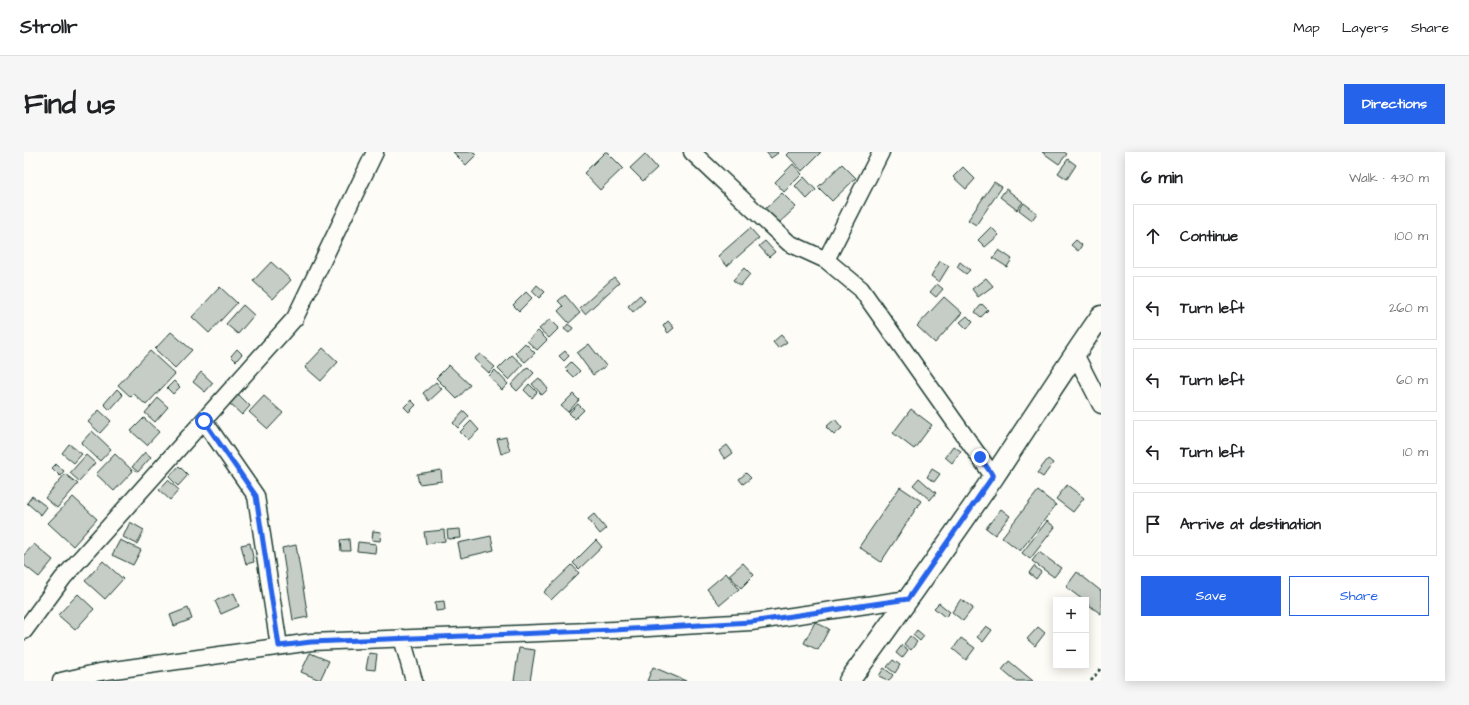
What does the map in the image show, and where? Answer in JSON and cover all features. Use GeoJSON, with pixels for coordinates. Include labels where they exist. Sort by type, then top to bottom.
{"type":"FeatureCollection","features":[{"type":"Feature","properties":{"kind":"main road"},"geometry":{"type":"LineString","coordinates":[[849,681],[993,476],[1101,316]]}},
{"type":"Feature","properties":{"kind":"street"},"geometry":{"type":"LineString","coordinates":[[24,631],[63,578],[295,318],[375,152]]}},
{"type":"Feature","properties":{"kind":"street"},"geometry":{"type":"LineString","coordinates":[[692,152],[789,243],[826,260],[861,289],[993,476]]}},
{"type":"Feature","properties":{"kind":"street"},"geometry":{"type":"LineString","coordinates":[[826,260],[881,152]]}},
{"type":"Feature","properties":{"kind":"street"},"geometry":{"type":"LineString","coordinates":[[1075,354],[1100,401]]}},
{"type":"Feature","properties":{"kind":"street"},"geometry":{"type":"LineString","coordinates":[[204,421],[256,496],[279,646]]}},
{"type":"Feature","properties":{"kind":"street"},"geometry":{"type":"LineString","coordinates":[[60,681],[100,672],[311,642],[614,630],[751,622],[908,599]]}},
{"type":"Feature","properties":{"kind":"street"},"geometry":{"type":"LineString","coordinates":[[402,638],[414,681]]}},
{"type":"Feature","properties":{"kind":"path"},"geometry":{"type":"LineString","coordinates":[[1091,681],[1101,668]]}},
{"type":"Feature","properties":{"kind":"building"},"geometry":{"type":"Polygon","coordinates":[[[453,152],[473,152],[476,155],[466,165],[453,152]]]}},
{"type":"Feature","properties":{"kind":"building"},"geometry":{"type":"Polygon","coordinates":[[[605,152],[607,152],[623,168],[600,190],[584,173],[605,152]]]}},
{"type":"Feature","properties":{"kind":"building"},"geometry":{"type":"Polygon","coordinates":[[[766,152],[777,152],[778,153],[771,158],[766,152]]]}},
{"type":"Feature","properties":{"kind":"building"},"geometry":{"type":"Polygon","coordinates":[[[790,152],[821,152],[802,171],[787,155],[790,152]]]}},
{"type":"Feature","properties":{"kind":"building"},"geometry":{"type":"Polygon","coordinates":[[[1042,152],[1064,152],[1067,154],[1059,164],[1042,152]]]}},
{"type":"Feature","properties":{"kind":"building"},"geometry":{"type":"Polygon","coordinates":[[[645,154],[657,168],[643,181],[630,168],[645,154]]]}},
{"type":"Feature","properties":{"kind":"building"},"geometry":{"type":"Polygon","coordinates":[[[1068,159],[1076,165],[1067,179],[1058,173],[1068,159]]]}},
{"type":"Feature","properties":{"kind":"building"},"geometry":{"type":"Polygon","coordinates":[[[793,164],[802,174],[784,192],[775,182],[793,164]]]}},
{"type":"Feature","properties":{"kind":"building"},"geometry":{"type":"Polygon","coordinates":[[[842,164],[856,178],[832,201],[818,187],[842,164]]]}},
{"type":"Feature","properties":{"kind":"building"},"geometry":{"type":"Polygon","coordinates":[[[963,167],[975,179],[966,189],[953,177],[963,167]]]}},
{"type":"Feature","properties":{"kind":"building"},"geometry":{"type":"Polygon","coordinates":[[[804,177],[816,190],[807,199],[795,186],[804,177]]]}},
{"type":"Feature","properties":{"kind":"building"},"geometry":{"type":"Polygon","coordinates":[[[994,182],[1002,187],[976,225],[968,220],[994,182]]]}},
{"type":"Feature","properties":{"kind":"building"},"geometry":{"type":"Polygon","coordinates":[[[1006,189],[1023,202],[1017,210],[1000,197],[1006,189]]]}},
{"type":"Feature","properties":{"kind":"building"},"geometry":{"type":"Polygon","coordinates":[[[782,193],[796,207],[779,223],[765,209],[782,193]]]}},
{"type":"Feature","properties":{"kind":"building"},"geometry":{"type":"Polygon","coordinates":[[[1024,203],[1037,213],[1032,220],[1019,210],[1024,203]]]}},
{"type":"Feature","properties":{"kind":"building"},"geometry":{"type":"Polygon","coordinates":[[[991,227],[999,235],[985,247],[978,240],[991,227]]]}},
{"type":"Feature","properties":{"kind":"building"},"geometry":{"type":"Polygon","coordinates":[[[750,228],[759,238],[727,266],[718,256],[750,228]]]}},
{"type":"Feature","properties":{"kind":"building"},"geometry":{"type":"Polygon","coordinates":[[[1076,240],[1082,245],[1078,251],[1071,245],[1076,240]]]}},
{"type":"Feature","properties":{"kind":"building"},"geometry":{"type":"Polygon","coordinates":[[[765,241],[775,252],[769,257],[759,246],[765,241]]]}},
{"type":"Feature","properties":{"kind":"building"},"geometry":{"type":"Polygon","coordinates":[[[999,250],[1012,259],[1007,267],[993,258],[999,250]]]}},
{"type":"Feature","properties":{"kind":"building"},"geometry":{"type":"Polygon","coordinates":[[[940,261],[949,266],[939,282],[931,276],[940,261]]]}},
{"type":"Feature","properties":{"kind":"building"},"geometry":{"type":"Polygon","coordinates":[[[271,262],[291,280],[273,299],[253,281],[271,262]]]}},
{"type":"Feature","properties":{"kind":"building"},"geometry":{"type":"Polygon","coordinates":[[[960,262],[970,270],[966,274],[957,267],[960,262]]]}},
{"type":"Feature","properties":{"kind":"building"},"geometry":{"type":"Polygon","coordinates":[[[744,268],[750,274],[740,286],[733,280],[744,268]]]}},
{"type":"Feature","properties":{"kind":"building"},"geometry":{"type":"Polygon","coordinates":[[[614,277],[619,283],[585,314],[580,308],[614,277]]]}},
{"type":"Feature","properties":{"kind":"building"},"geometry":{"type":"Polygon","coordinates":[[[986,278],[993,286],[978,297],[972,289],[986,278]]]}},
{"type":"Feature","properties":{"kind":"building"},"geometry":{"type":"Polygon","coordinates":[[[937,284],[943,289],[936,297],[930,292],[937,284]]]}},
{"type":"Feature","properties":{"kind":"building"},"geometry":{"type":"Polygon","coordinates":[[[537,285],[545,292],[539,298],[532,291],[537,285]]]}},
{"type":"Feature","properties":{"kind":"building"},"geometry":{"type":"Polygon","coordinates":[[[220,287],[237,303],[209,333],[192,317],[220,287]]]}},
{"type":"Feature","properties":{"kind":"building"},"geometry":{"type":"Polygon","coordinates":[[[526,292],[532,298],[519,311],[513,305],[526,292]]]}},
{"type":"Feature","properties":{"kind":"building"},"geometry":{"type":"Polygon","coordinates":[[[565,295],[580,313],[569,323],[558,311],[563,306],[558,301],[565,295]]]}},
{"type":"Feature","properties":{"kind":"building"},"geometry":{"type":"Polygon","coordinates":[[[640,295],[645,301],[633,312],[628,306],[640,295]]]}},
{"type":"Feature","properties":{"kind":"building"},"geometry":{"type":"Polygon","coordinates":[[[944,297],[962,313],[935,343],[917,326],[944,297]]]}},
{"type":"Feature","properties":{"kind":"building"},"geometry":{"type":"Polygon","coordinates":[[[982,304],[988,310],[981,317],[975,312],[982,304]]]}},
{"type":"Feature","properties":{"kind":"building"},"geometry":{"type":"Polygon","coordinates":[[[243,305],[254,315],[238,334],[226,324],[243,305]]]}},
{"type":"Feature","properties":{"kind":"building"},"geometry":{"type":"Polygon","coordinates":[[[967,316],[973,322],[967,329],[960,322],[967,316]]]}},
{"type":"Feature","properties":{"kind":"building"},"geometry":{"type":"Polygon","coordinates":[[[550,319],[559,328],[549,338],[539,329],[550,319]]]}},
{"type":"Feature","properties":{"kind":"building"},"geometry":{"type":"Polygon","coordinates":[[[668,321],[674,328],[668,333],[663,326],[668,321]]]}},
{"type":"Feature","properties":{"kind":"building"},"geometry":{"type":"Polygon","coordinates":[[[568,324],[573,328],[569,333],[564,329],[568,324]]]}},
{"type":"Feature","properties":{"kind":"building"},"geometry":{"type":"Polygon","coordinates":[[[538,331],[547,340],[537,350],[527,341],[538,331]]]}},
{"type":"Feature","properties":{"kind":"building"},"geometry":{"type":"Polygon","coordinates":[[[171,332],[192,350],[175,368],[155,349],[171,332]]]}},
{"type":"Feature","properties":{"kind":"building"},"geometry":{"type":"Polygon","coordinates":[[[781,335],[787,342],[778,348],[773,342],[781,335]]]}},
{"type":"Feature","properties":{"kind":"building"},"geometry":{"type":"Polygon","coordinates":[[[525,343],[535,353],[525,362],[515,353],[525,343]]]}},
{"type":"Feature","properties":{"kind":"building"},"geometry":{"type":"Polygon","coordinates":[[[589,344],[606,366],[593,375],[577,353],[589,344]]]}},
{"type":"Feature","properties":{"kind":"building"},"geometry":{"type":"Polygon","coordinates":[[[323,348],[338,362],[321,381],[305,367],[323,348]]]}},
{"type":"Feature","properties":{"kind":"building"},"geometry":{"type":"Polygon","coordinates":[[[237,349],[242,354],[236,361],[231,356],[237,349]]]}},
{"type":"Feature","properties":{"kind":"building"},"geometry":{"type":"Polygon","coordinates":[[[150,351],[175,374],[146,405],[134,394],[131,397],[118,385],[150,351]]]}},
{"type":"Feature","properties":{"kind":"building"},"geometry":{"type":"Polygon","coordinates":[[[565,351],[569,356],[564,361],[559,356],[565,351]]]}},
{"type":"Feature","properties":{"kind":"building"},"geometry":{"type":"Polygon","coordinates":[[[480,354],[495,367],[489,373],[474,359],[480,354]]]}},
{"type":"Feature","properties":{"kind":"building"},"geometry":{"type":"Polygon","coordinates":[[[512,355],[523,365],[509,380],[498,369],[512,355]]]}},
{"type":"Feature","properties":{"kind":"building"},"geometry":{"type":"Polygon","coordinates":[[[571,362],[580,371],[574,377],[565,368],[571,362]]]}},
{"type":"Feature","properties":{"kind":"building"},"geometry":{"type":"Polygon","coordinates":[[[449,365],[470,385],[457,399],[436,378],[449,365]]]}},
{"type":"Feature","properties":{"kind":"building"},"geometry":{"type":"Polygon","coordinates":[[[528,367],[534,373],[517,391],[511,385],[528,367]]]}},
{"type":"Feature","properties":{"kind":"building"},"geometry":{"type":"Polygon","coordinates":[[[495,370],[508,384],[502,390],[489,376],[495,370]]]}},
{"type":"Feature","properties":{"kind":"building"},"geometry":{"type":"Polygon","coordinates":[[[201,372],[213,383],[205,392],[193,382],[201,372]]]}},
{"type":"Feature","properties":{"kind":"building"},"geometry":{"type":"Polygon","coordinates":[[[539,378],[548,389],[542,395],[532,384],[539,378]]]}},
{"type":"Feature","properties":{"kind":"building"},"geometry":{"type":"Polygon","coordinates":[[[174,381],[180,387],[173,394],[167,388],[174,381]]]}},
{"type":"Feature","properties":{"kind":"building"},"geometry":{"type":"Polygon","coordinates":[[[436,382],[442,389],[429,401],[423,393],[436,382]]]}},
{"type":"Feature","properties":{"kind":"building"},"geometry":{"type":"Polygon","coordinates":[[[529,384],[537,392],[532,398],[524,390],[529,384]]]}},
{"type":"Feature","properties":{"kind":"building"},"geometry":{"type":"Polygon","coordinates":[[[117,389],[123,395],[110,410],[104,404],[117,389]]]}},
{"type":"Feature","properties":{"kind":"building"},"geometry":{"type":"Polygon","coordinates":[[[238,394],[250,406],[242,415],[230,404],[238,394]]]}},
{"type":"Feature","properties":{"kind":"building"},"geometry":{"type":"Polygon","coordinates":[[[573,394],[579,400],[568,412],[561,406],[573,394]]]}},
{"type":"Feature","properties":{"kind":"building"},"geometry":{"type":"Polygon","coordinates":[[[264,396],[283,413],[268,429],[249,412],[264,396]]]}},
{"type":"Feature","properties":{"kind":"building"},"geometry":{"type":"Polygon","coordinates":[[[158,398],[168,407],[155,422],[145,413],[158,398]]]}},
{"type":"Feature","properties":{"kind":"building"},"geometry":{"type":"Polygon","coordinates":[[[411,400],[416,405],[409,412],[404,407],[411,400]]]}},
{"type":"Feature","properties":{"kind":"building"},"geometry":{"type":"Polygon","coordinates":[[[578,404],[584,410],[575,419],[569,413],[578,404]]]}},
{"type":"Feature","properties":{"kind":"building"},"geometry":{"type":"Polygon","coordinates":[[[911,409],[932,425],[914,449],[893,433],[911,409]]]}},
{"type":"Feature","properties":{"kind":"building"},"geometry":{"type":"Polygon","coordinates":[[[99,410],[111,421],[100,433],[88,422],[99,410]]]}},
{"type":"Feature","properties":{"kind":"building"},"geometry":{"type":"Polygon","coordinates":[[[464,411],[469,416],[458,428],[453,423],[464,411]]]}},
{"type":"Feature","properties":{"kind":"building"},"geometry":{"type":"Polygon","coordinates":[[[144,418],[159,432],[147,445],[131,431],[144,418]]]}},
{"type":"Feature","properties":{"kind":"building"},"geometry":{"type":"Polygon","coordinates":[[[835,419],[842,428],[834,435],[826,427],[835,419]]]}},
{"type":"Feature","properties":{"kind":"building"},"geometry":{"type":"Polygon","coordinates":[[[471,421],[479,430],[468,440],[460,432],[471,421]]]}},
{"type":"Feature","properties":{"kind":"building"},"geometry":{"type":"Polygon","coordinates":[[[92,431],[111,449],[100,461],[81,443],[92,431]]]}},
{"type":"Feature","properties":{"kind":"building"},"geometry":{"type":"Polygon","coordinates":[[[506,437],[510,451],[501,454],[497,439],[506,437]]]}},
{"type":"Feature","properties":{"kind":"building"},"geometry":{"type":"Polygon","coordinates":[[[69,444],[82,454],[74,463],[62,453],[69,444]]]}},
{"type":"Feature","properties":{"kind":"building"},"geometry":{"type":"Polygon","coordinates":[[[727,445],[733,453],[725,459],[719,451],[727,445]]]}},
{"type":"Feature","properties":{"kind":"building"},"geometry":{"type":"Polygon","coordinates":[[[953,446],[961,451],[952,463],[945,457],[953,446]]]}},
{"type":"Feature","properties":{"kind":"building"},"geometry":{"type":"Polygon","coordinates":[[[145,452],[151,457],[138,472],[132,467],[145,452]]]}},
{"type":"Feature","properties":{"kind":"building"},"geometry":{"type":"Polygon","coordinates":[[[115,454],[133,471],[114,491],[96,474],[115,454]]]}},
{"type":"Feature","properties":{"kind":"building"},"geometry":{"type":"Polygon","coordinates":[[[86,455],[95,463],[79,481],[70,473],[86,455]]]}},
{"type":"Feature","properties":{"kind":"building"},"geometry":{"type":"Polygon","coordinates":[[[1048,459],[1053,463],[1043,477],[1037,473],[1048,459]]]}},
{"type":"Feature","properties":{"kind":"building"},"geometry":{"type":"Polygon","coordinates":[[[56,464],[64,471],[60,476],[52,468],[56,464]]]}},
{"type":"Feature","properties":{"kind":"building"},"geometry":{"type":"Polygon","coordinates":[[[179,466],[188,475],[178,486],[169,477],[179,466]]]}},
{"type":"Feature","properties":{"kind":"building"},"geometry":{"type":"Polygon","coordinates":[[[932,469],[940,474],[934,482],[927,477],[932,469]]]}},
{"type":"Feature","properties":{"kind":"building"},"geometry":{"type":"Polygon","coordinates":[[[441,470],[442,481],[419,484],[417,474],[441,470]]]}},
{"type":"Feature","properties":{"kind":"building"},"geometry":{"type":"Polygon","coordinates":[[[746,473],[751,478],[743,484],[739,479],[746,473]]]}},
{"type":"Feature","properties":{"kind":"building"},"geometry":{"type":"Polygon","coordinates":[[[65,474],[78,484],[57,508],[45,498],[65,474]]]}},
{"type":"Feature","properties":{"kind":"building"},"geometry":{"type":"Polygon","coordinates":[[[919,478],[936,493],[930,500],[913,485],[919,478]]]}},
{"type":"Feature","properties":{"kind":"building"},"geometry":{"type":"Polygon","coordinates":[[[168,480],[179,490],[170,500],[159,490],[168,480]]]}},
{"type":"Feature","properties":{"kind":"building"},"geometry":{"type":"Polygon","coordinates":[[[1067,485],[1084,498],[1073,512],[1056,499],[1067,485]]]}},
{"type":"Feature","properties":{"kind":"building"},"geometry":{"type":"Polygon","coordinates":[[[900,487],[921,501],[881,562],[859,547],[900,487]]]}},
{"type":"Feature","properties":{"kind":"building"},"geometry":{"type":"Polygon","coordinates":[[[1038,491],[1056,505],[1020,551],[1002,537],[1038,491]]]}},
{"type":"Feature","properties":{"kind":"building"},"geometry":{"type":"Polygon","coordinates":[[[32,496],[47,507],[41,515],[27,503],[32,496]]]}},
{"type":"Feature","properties":{"kind":"building"},"geometry":{"type":"Polygon","coordinates":[[[73,497],[97,519],[73,546],[48,523],[73,497]]]}},
{"type":"Feature","properties":{"kind":"building"},"geometry":{"type":"Polygon","coordinates":[[[1001,509],[1010,516],[995,535],[986,528],[1001,509]]]}},
{"type":"Feature","properties":{"kind":"building"},"geometry":{"type":"Polygon","coordinates":[[[594,514],[606,529],[600,534],[588,519],[594,514]]]}},
{"type":"Feature","properties":{"kind":"building"},"geometry":{"type":"Polygon","coordinates":[[[1047,521],[1055,527],[1030,559],[1022,553],[1047,521]]]}},
{"type":"Feature","properties":{"kind":"building"},"geometry":{"type":"Polygon","coordinates":[[[130,522],[144,530],[137,544],[123,537],[130,522]]]}},
{"type":"Feature","properties":{"kind":"building"},"geometry":{"type":"Polygon","coordinates":[[[460,529],[461,538],[448,539],[447,530],[460,529]]]}},
{"type":"Feature","properties":{"kind":"building"},"geometry":{"type":"Polygon","coordinates":[[[444,530],[445,541],[426,544],[424,532],[444,530]]]}},
{"type":"Feature","properties":{"kind":"building"},"geometry":{"type":"Polygon","coordinates":[[[373,531],[381,532],[380,541],[372,540],[373,531]]]}},
{"type":"Feature","properties":{"kind":"building"},"geometry":{"type":"Polygon","coordinates":[[[491,536],[494,550],[461,558],[458,543],[491,536]]]}},
{"type":"Feature","properties":{"kind":"building"},"geometry":{"type":"Polygon","coordinates":[[[349,539],[350,551],[341,551],[340,540],[349,539]]]}},
{"type":"Feature","properties":{"kind":"building"},"geometry":{"type":"Polygon","coordinates":[[[120,540],[141,550],[133,565],[112,555],[120,540]]]}},
{"type":"Feature","properties":{"kind":"building"},"geometry":{"type":"Polygon","coordinates":[[[596,540],[602,547],[579,569],[573,563],[596,540]]]}},
{"type":"Feature","properties":{"kind":"building"},"geometry":{"type":"Polygon","coordinates":[[[358,542],[376,544],[375,553],[357,551],[358,542]]]}},
{"type":"Feature","properties":{"kind":"building"},"geometry":{"type":"Polygon","coordinates":[[[250,543],[254,562],[246,564],[241,545],[250,543]]]}},
{"type":"Feature","properties":{"kind":"building"},"geometry":{"type":"Polygon","coordinates":[[[34,544],[53,560],[39,577],[24,565],[24,555],[34,544]]]}},
{"type":"Feature","properties":{"kind":"building"},"geometry":{"type":"Polygon","coordinates":[[[296,545],[308,617],[293,620],[282,548],[296,545]]]}},
{"type":"Feature","properties":{"kind":"building"},"geometry":{"type":"Polygon","coordinates":[[[1039,552],[1061,568],[1054,577],[1032,561],[1039,552]]]}},
{"type":"Feature","properties":{"kind":"building"},"geometry":{"type":"Polygon","coordinates":[[[103,561],[123,579],[105,599],[85,581],[103,561]]]}},
{"type":"Feature","properties":{"kind":"building"},"geometry":{"type":"Polygon","coordinates":[[[743,563],[754,575],[741,588],[729,575],[743,563]]]}},
{"type":"Feature","properties":{"kind":"building"},"geometry":{"type":"Polygon","coordinates":[[[572,565],[579,573],[551,600],[544,592],[572,565]]]}},
{"type":"Feature","properties":{"kind":"building"},"geometry":{"type":"Polygon","coordinates":[[[1034,566],[1041,572],[1036,579],[1029,573],[1034,566]]]}},
{"type":"Feature","properties":{"kind":"building"},"geometry":{"type":"Polygon","coordinates":[[[1077,572],[1101,591],[1101,614],[1089,605],[1089,597],[1079,597],[1066,587],[1077,572]]]}},
{"type":"Feature","properties":{"kind":"building"},"geometry":{"type":"Polygon","coordinates":[[[726,573],[739,589],[720,605],[707,589],[726,573]]]}},
{"type":"Feature","properties":{"kind":"building"},"geometry":{"type":"Polygon","coordinates":[[[234,593],[239,606],[221,614],[215,601],[234,593]]]}},
{"type":"Feature","properties":{"kind":"building"},"geometry":{"type":"Polygon","coordinates":[[[78,594],[94,609],[75,630],[58,615],[78,594]]]}},
{"type":"Feature","properties":{"kind":"building"},"geometry":{"type":"Polygon","coordinates":[[[961,599],[973,608],[963,621],[952,612],[961,599]]]}},
{"type":"Feature","properties":{"kind":"building"},"geometry":{"type":"Polygon","coordinates":[[[444,601],[445,610],[436,611],[435,602],[444,601]]]}},
{"type":"Feature","properties":{"kind":"building"},"geometry":{"type":"Polygon","coordinates":[[[939,603],[950,612],[945,617],[934,608],[939,603]]]}},
{"type":"Feature","properties":{"kind":"building"},"geometry":{"type":"Polygon","coordinates":[[[188,608],[192,619],[174,626],[170,615],[188,608]]]}},
{"type":"Feature","properties":{"kind":"building"},"geometry":{"type":"Polygon","coordinates":[[[815,622],[829,629],[818,650],[804,643],[815,622]]]}},
{"type":"Feature","properties":{"kind":"building"},"geometry":{"type":"Polygon","coordinates":[[[986,626],[992,630],[983,642],[977,637],[986,626]]]}},
{"type":"Feature","properties":{"kind":"building"},"geometry":{"type":"Polygon","coordinates":[[[1038,627],[1045,633],[1035,646],[1027,639],[1038,627]]]}},
{"type":"Feature","properties":{"kind":"building"},"geometry":{"type":"Polygon","coordinates":[[[917,630],[924,636],[920,641],[913,635],[917,630]]]}},
{"type":"Feature","properties":{"kind":"building"},"geometry":{"type":"Polygon","coordinates":[[[910,636],[917,642],[911,650],[904,644],[910,636]]]}},
{"type":"Feature","properties":{"kind":"building"},"geometry":{"type":"Polygon","coordinates":[[[961,638],[975,648],[966,660],[953,649],[961,638]]]}},
{"type":"Feature","properties":{"kind":"building"},"geometry":{"type":"Polygon","coordinates":[[[902,645],[908,650],[902,658],[896,653],[902,645]]]}},
{"type":"Feature","properties":{"kind":"building"},"geometry":{"type":"Polygon","coordinates":[[[519,648],[535,650],[530,681],[514,681],[519,648]]]}},
{"type":"Feature","properties":{"kind":"building"},"geometry":{"type":"Polygon","coordinates":[[[310,653],[329,661],[320,680],[301,672],[310,653]]]}},
{"type":"Feature","properties":{"kind":"building"},"geometry":{"type":"Polygon","coordinates":[[[369,653],[377,654],[375,670],[366,669],[369,653]]]}},
{"type":"Feature","properties":{"kind":"building"},"geometry":{"type":"Polygon","coordinates":[[[893,660],[900,665],[895,673],[887,667],[893,660]]]}},
{"type":"Feature","properties":{"kind":"building"},"geometry":{"type":"Polygon","coordinates":[[[1009,661],[1033,681],[1015,681],[1002,670],[1009,661]]]}},
{"type":"Feature","properties":{"kind":"building"},"geometry":{"type":"Polygon","coordinates":[[[653,667],[686,681],[647,681],[653,667]]]}},
{"type":"Feature","properties":{"kind":"building"},"geometry":{"type":"Polygon","coordinates":[[[884,668],[893,675],[889,681],[879,676],[884,668]]]}},
{"type":"Feature","properties":{"kind":"route"},"geometry":{"type":"LineString","coordinates":[[204,421],[256,496],[279,646],[311,642],[614,630],[751,622],[908,599],[993,476],[980,457]]}}]}
